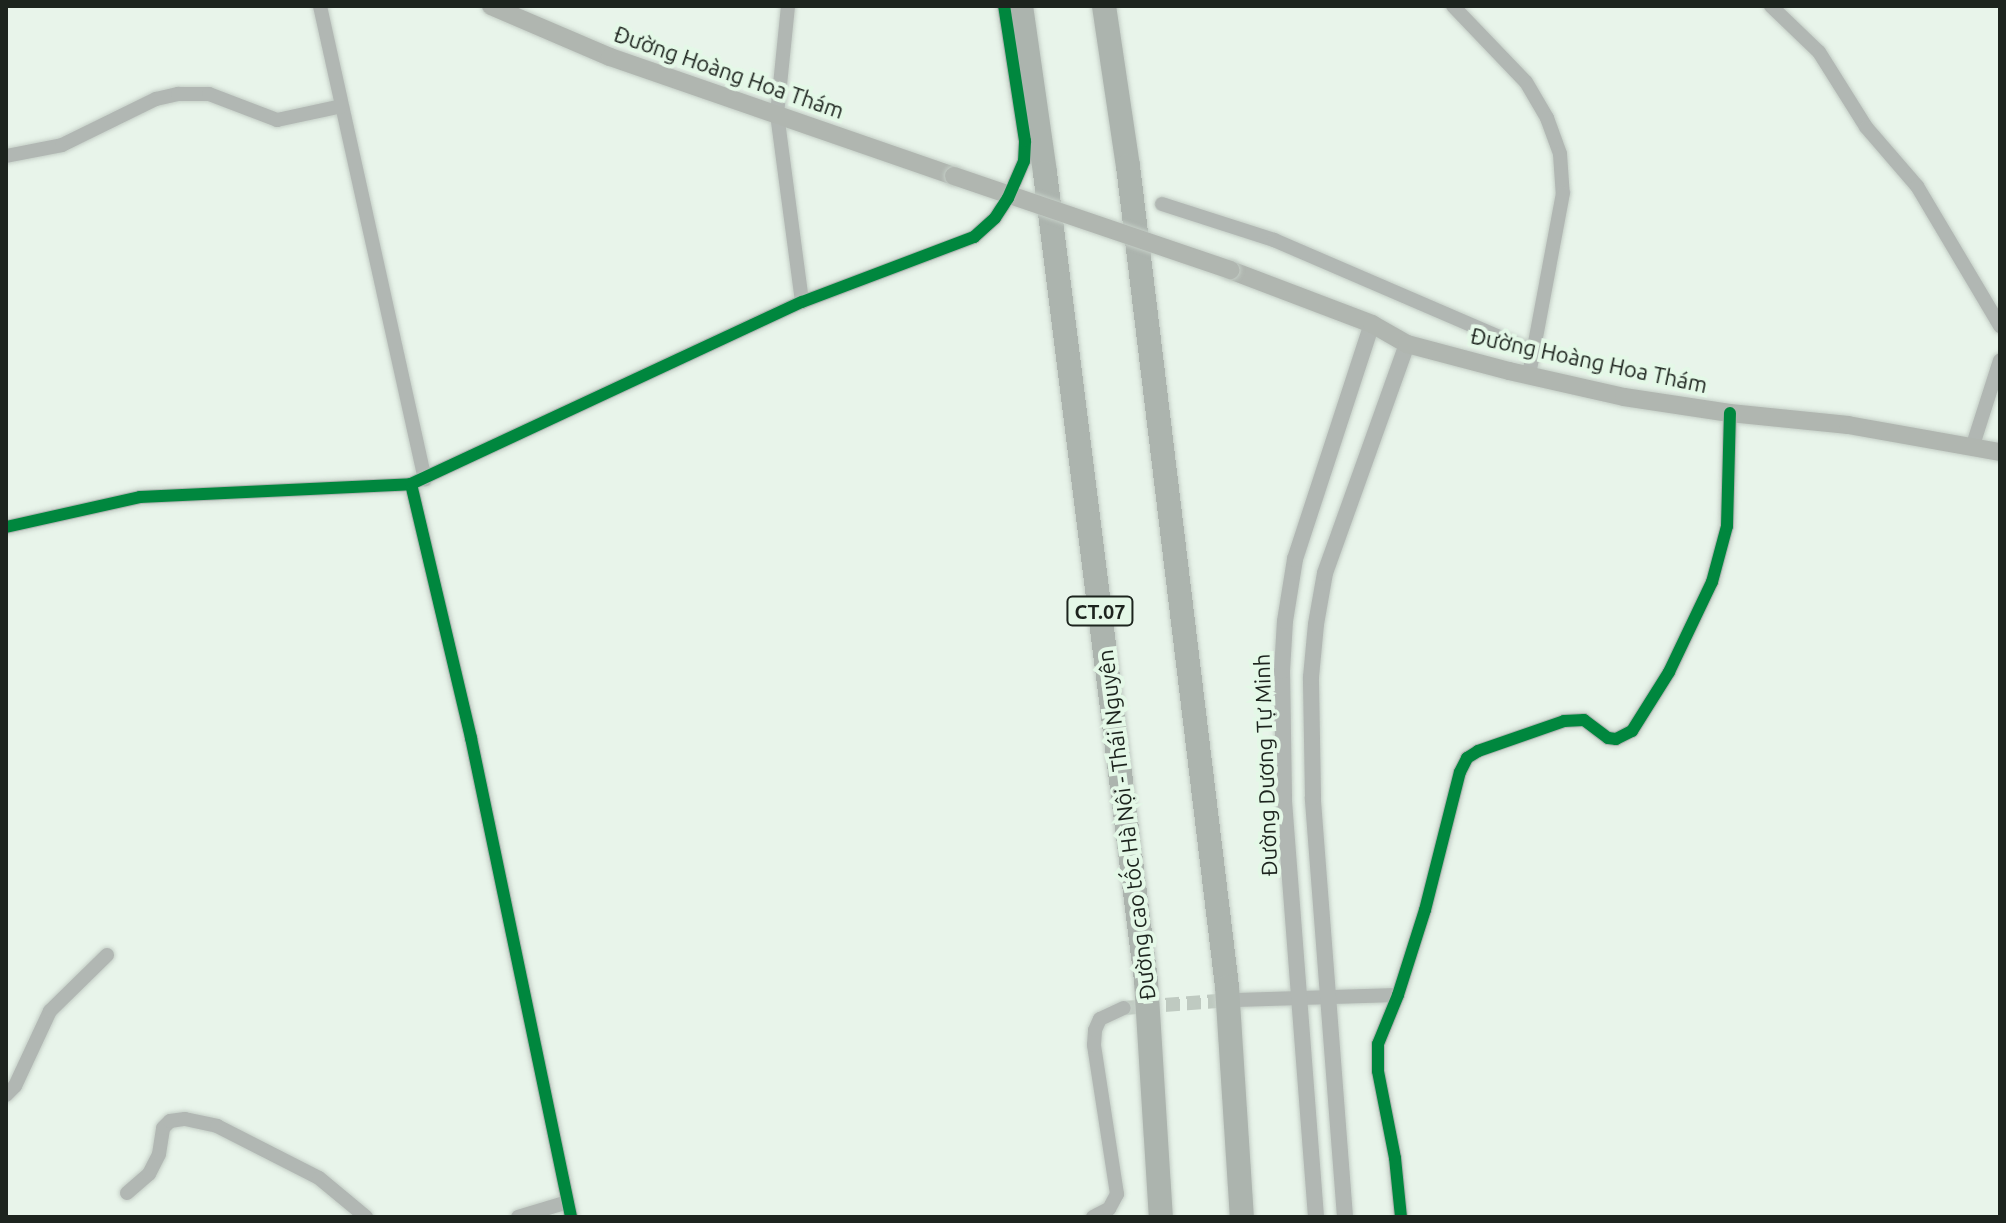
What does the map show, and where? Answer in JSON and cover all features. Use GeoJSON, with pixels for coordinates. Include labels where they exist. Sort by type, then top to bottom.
{"type":"FeatureCollection","features":[{"type":"Feature","properties":{"kind":"highway","name":"Đường cao tốc Hà Nội - Thái Nguyên"},"geometry":{"type":"LineString","coordinates":[[1021,6],[1045,173],[1146,981],[1161,1217]]}},
{"type":"Feature","properties":{"kind":"highway"},"geometry":{"type":"LineString","coordinates":[[1104,6],[1130,182],[1226,971],[1242,1217]]}},
{"type":"Feature","properties":{"kind":"main road","name":"Đường Hoàng Hoa Thám"},"geometry":{"type":"LineString","coordinates":[[491,6],[610,57],[1230,270],[1372,324],[1407,344],[1624,397],[1730,413],[1848,425],[2000,452]]}},
{"type":"Feature","properties":{"kind":"street"},"geometry":{"type":"LineString","coordinates":[[320,6],[570,1210],[518,1217]]}},
{"type":"Feature","properties":{"kind":"street"},"geometry":{"type":"LineString","coordinates":[[788,6],[777,114],[802,302]]}},
{"type":"Feature","properties":{"kind":"street"},"geometry":{"type":"LineString","coordinates":[[6,527],[140,497],[418,482],[625,382],[802,302],[974,237],[995,218],[1024,161],[1025,141],[1004,6]]}},
{"type":"Feature","properties":{"kind":"street"},"geometry":{"type":"LineString","coordinates":[[1453,6],[1526,82],[1547,118],[1560,154],[1563,193],[1529,375]]}},
{"type":"Feature","properties":{"kind":"street"},"geometry":{"type":"LineString","coordinates":[[1771,6],[1819,52],[1866,127],[1917,186],[2000,326]]}},
{"type":"Feature","properties":{"kind":"street"},"geometry":{"type":"LineString","coordinates":[[6,156],[62,145],[156,99],[178,94],[209,94],[277,120],[342,106]]}},
{"type":"Feature","properties":{"kind":"street"},"geometry":{"type":"LineString","coordinates":[[1162,204],[1274,240],[1534,352]]}},
{"type":"Feature","properties":{"kind":"street","name":"Đường Dương Tự Minh"},"geometry":{"type":"LineString","coordinates":[[1316,1217],[1284,797],[1282,671],[1285,621],[1295,559],[1372,324]]}},
{"type":"Feature","properties":{"kind":"street"},"geometry":{"type":"LineString","coordinates":[[1345,1217],[1313,797],[1311,677],[1325,573],[1407,344]]}},
{"type":"Feature","properties":{"kind":"street"},"geometry":{"type":"LineString","coordinates":[[1972,448],[2000,360]]}},
{"type":"Feature","properties":{"kind":"street"},"geometry":{"type":"LineString","coordinates":[[1401,1217],[1395,1158],[1378,1071],[1378,1044],[1398,995],[1460,772],[1467,758],[1498,744],[1575,719],[1584,720],[1608,738],[1625,737],[1669,672],[1712,582],[1727,526],[1730,413]]}},
{"type":"Feature","properties":{"kind":"street"},"geometry":{"type":"LineString","coordinates":[[6,1095],[15,1086],[50,1011],[107,955]]}},
{"type":"Feature","properties":{"kind":"street"},"geometry":{"type":"LineString","coordinates":[[1235,1000],[1398,995]]}},
{"type":"Feature","properties":{"kind":"street"},"geometry":{"type":"LineString","coordinates":[[1093,1217],[1109,1209],[1117,1194],[1094,1045],[1095,1030],[1100,1019],[1124,1008]]}},
{"type":"Feature","properties":{"kind":"street"},"geometry":{"type":"LineString","coordinates":[[127,1193],[149,1174],[159,1154],[163,1128],[170,1121],[185,1119],[217,1126],[319,1178],[366,1217]]}},
{"type":"Feature","properties":{"kind":"tunnel"},"geometry":{"type":"LineString","coordinates":[[1124,1008],[1231,1000]]}},
{"type":"Feature","properties":{"kind":"cycle path"},"geometry":{"type":"LineString","coordinates":[[6,527],[140,497],[411,484],[802,302],[974,237],[995,218],[1008,198],[1024,161],[1025,141],[1004,6]]}},
{"type":"Feature","properties":{"kind":"cycle path"},"geometry":{"type":"LineString","coordinates":[[1401,1217],[1395,1158],[1378,1071],[1378,1044],[1398,995],[1425,910],[1460,772],[1467,758],[1478,751],[1564,721],[1584,720],[1608,738],[1616,739],[1632,731],[1669,672],[1712,582],[1727,526],[1730,413]]}},
{"type":"Feature","properties":{"kind":"cycle path"},"geometry":{"type":"LineString","coordinates":[[411,484],[471,738],[571,1217]]}}]}
